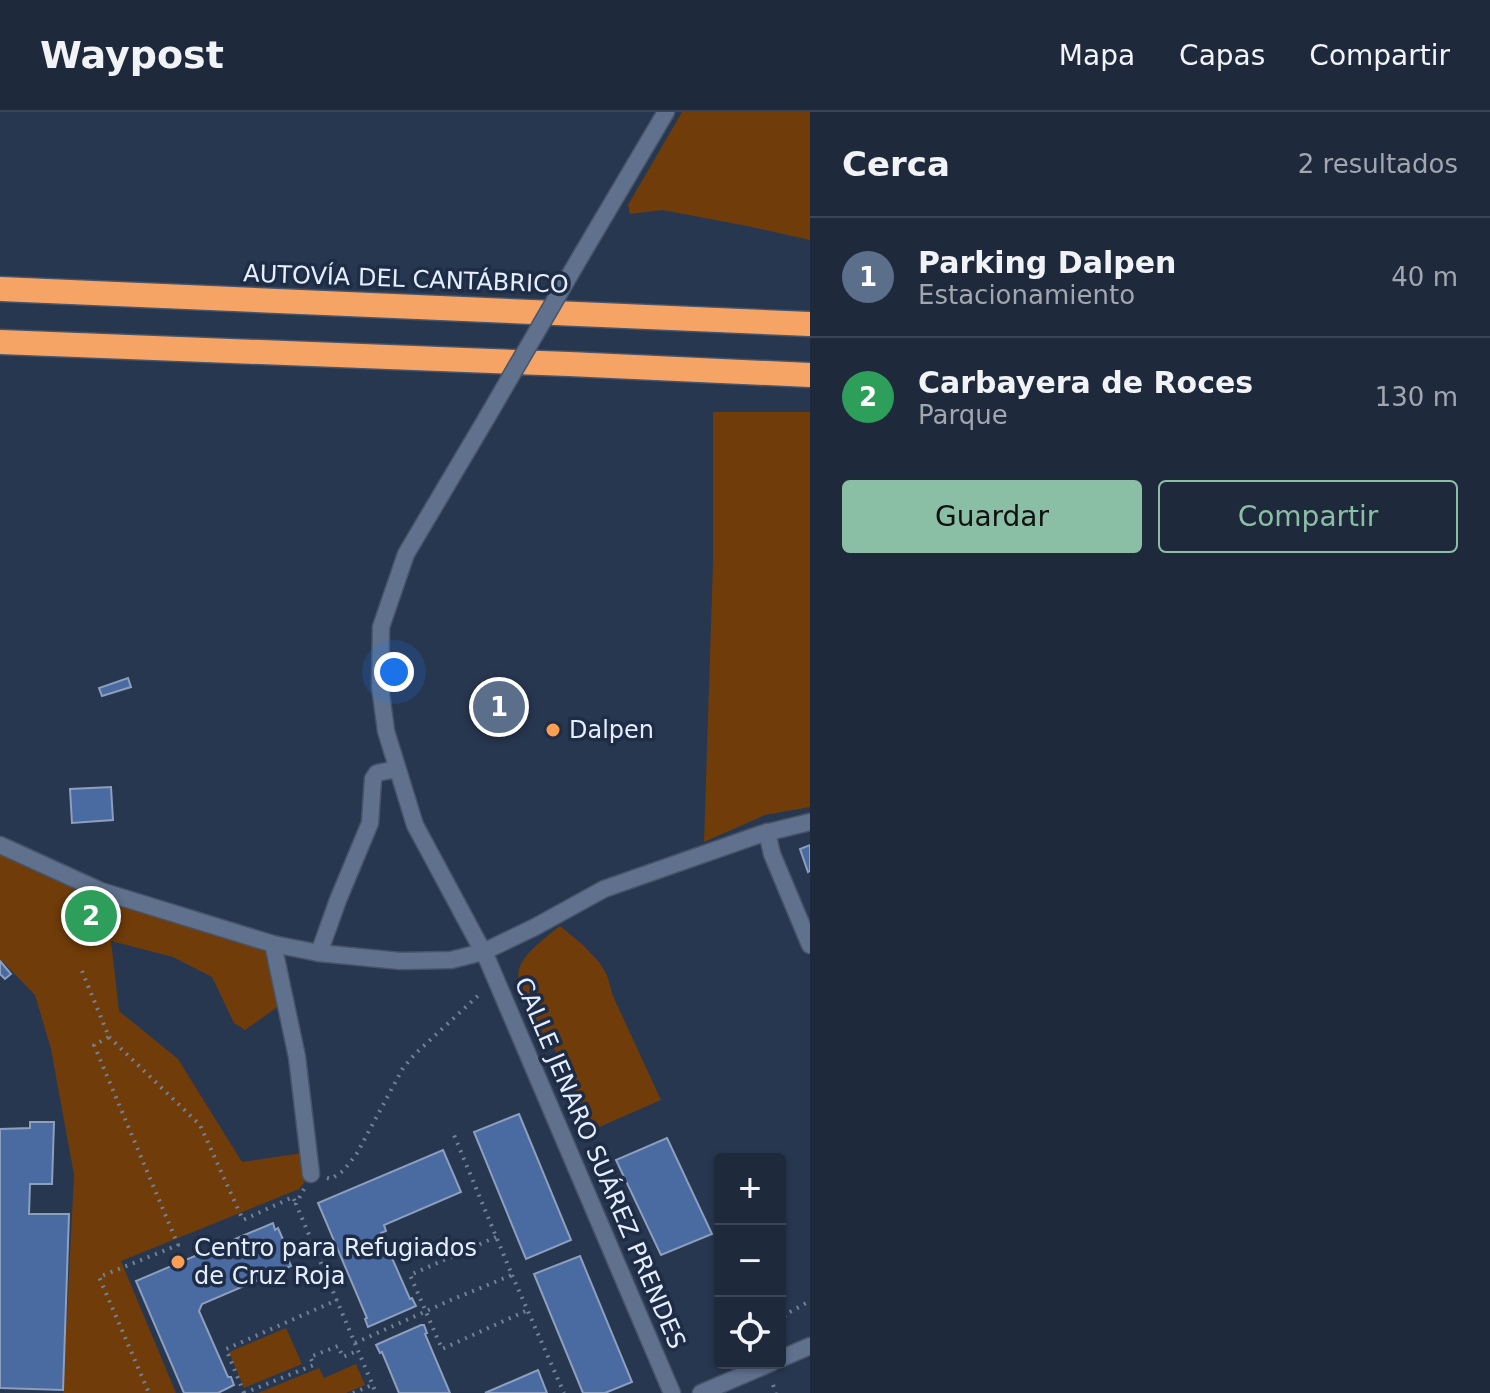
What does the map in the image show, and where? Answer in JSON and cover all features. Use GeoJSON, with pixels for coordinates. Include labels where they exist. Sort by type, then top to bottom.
{"type":"FeatureCollection","features":[{"type":"Feature","properties":{"kind":"highway","name":"AUTOVÍA DEL CANTÁBRICO"},"geometry":{"type":"LineString","coordinates":[[0,289],[810,324]]}},
{"type":"Feature","properties":{"kind":"highway"},"geometry":{"type":"LineString","coordinates":[[0,342],[810,375]]}},
{"type":"Feature","properties":{"kind":"street","name":"CALLE JENARO SUÁREZ PRENDES"},"geometry":{"type":"LineString","coordinates":[[666,112],[406,554],[381,627],[380,686],[386,731],[415,825],[483,952],[672,1393]]}},
{"type":"Feature","properties":{"kind":"street"},"geometry":{"type":"LineString","coordinates":[[319,953],[370,823],[373,779],[377,773],[397,769]]}},
{"type":"Feature","properties":{"kind":"street"},"geometry":{"type":"LineString","coordinates":[[0,845],[101,891],[273,944],[319,953],[400,961],[451,960],[483,952],[604,889],[767,832],[810,822]]}},
{"type":"Feature","properties":{"kind":"street"},"geometry":{"type":"LineString","coordinates":[[767,832],[772,854],[810,945]]}},
{"type":"Feature","properties":{"kind":"street"},"geometry":{"type":"LineString","coordinates":[[273,944],[297,1057],[311,1174]]}},
{"type":"Feature","properties":{"kind":"street"},"geometry":{"type":"LineString","coordinates":[[786,1356],[810,1346]]}},
{"type":"Feature","properties":{"kind":"street"},"geometry":{"type":"LineString","coordinates":[[701,1393],[757,1369]]}},
{"type":"Feature","properties":{"kind":"path"},"geometry":{"type":"LineString","coordinates":[[82,971],[109,1037],[200,1125],[243,1220],[293,1197],[376,1393]]}},
{"type":"Feature","properties":{"kind":"path"},"geometry":{"type":"LineString","coordinates":[[296,1204],[311,1174],[331,1179],[343,1171],[356,1155],[403,1068],[484,991]]}},
{"type":"Feature","properties":{"kind":"path"},"geometry":{"type":"LineString","coordinates":[[109,1037],[94,1045],[178,1245],[99,1277],[149,1393]]}},
{"type":"Feature","properties":{"kind":"path"},"geometry":{"type":"LineString","coordinates":[[454,1135],[564,1393]]}},
{"type":"Feature","properties":{"kind":"path"},"geometry":{"type":"LineString","coordinates":[[496,1237],[410,1275],[442,1349],[528,1310]]}},
{"type":"Feature","properties":{"kind":"path"},"geometry":{"type":"LineString","coordinates":[[355,1343],[512,1275]]}},
{"type":"Feature","properties":{"kind":"path"},"geometry":{"type":"LineString","coordinates":[[337,1300],[226,1349],[244,1393],[314,1365],[310,1357],[338,1346],[343,1357],[358,1351]]}},
{"type":"Feature","properties":{"kind":"path"},"geometry":{"type":"LineString","coordinates":[[786,1314],[810,1301]]}},
{"type":"Feature","properties":{"kind":"path"},"geometry":{"type":"LineString","coordinates":[[353,1393],[372,1385]]}},
{"type":"Feature","properties":{"kind":"path"},"geometry":{"type":"LineString","coordinates":[[773,1385],[776,1393]]}},
{"type":"Feature","properties":{"kind":"shaded area"},"geometry":{"type":"Polygon","coordinates":[[[682,112],[810,112],[810,240],[662,210],[630,214],[628,205],[682,112]]]}},
{"type":"Feature","properties":{"kind":"shaded area"},"geometry":{"type":"Polygon","coordinates":[[[713,412],[810,412],[810,807],[765,815],[704,842],[713,563],[713,412]]]}},
{"type":"Feature","properties":{"kind":"shaded area"},"geometry":{"type":"Polygon","coordinates":[[[0,845],[101,891],[273,944],[286,1001],[245,1030],[234,1023],[212,977],[173,957],[111,941],[119,1011],[178,1059],[242,1162],[309,1152],[311,1174],[299,1189],[121,1261],[176,1393],[63,1393],[74,1175],[51,1049],[35,995],[0,959],[0,845]]]}},
{"type":"Feature","properties":{"kind":"shaded area"},"geometry":{"type":"Polygon","coordinates":[[[560,926],[583,945],[607,975],[613,996],[661,1100],[590,1131],[550,1039],[539,1035],[519,985],[521,963],[560,926]]]}},
{"type":"Feature","properties":{"kind":"shaded area"},"geometry":{"type":"Polygon","coordinates":[[[286,1328],[302,1364],[244,1388],[229,1352],[286,1328]]]}},
{"type":"Feature","properties":{"kind":"shaded area"},"geometry":{"type":"Polygon","coordinates":[[[356,1364],[365,1385],[346,1393],[258,1393],[319,1368],[324,1378],[356,1364]]]}},
{"type":"Feature","properties":{"kind":"building"},"geometry":{"type":"Polygon","coordinates":[[[128,678],[131,687],[102,696],[99,688],[128,678]]]}},
{"type":"Feature","properties":{"kind":"building"},"geometry":{"type":"Polygon","coordinates":[[[111,787],[113,820],[72,823],[70,789],[111,787]]]}},
{"type":"Feature","properties":{"kind":"building"},"geometry":{"type":"Polygon","coordinates":[[[810,845],[810,871],[808,872],[800,849],[810,845]]]}},
{"type":"Feature","properties":{"kind":"building"},"geometry":{"type":"Polygon","coordinates":[[[0,961],[11,974],[5,979],[0,974],[0,961]]]}},
{"type":"Feature","properties":{"kind":"building"},"geometry":{"type":"Polygon","coordinates":[[[519,1114],[571,1240],[526,1259],[474,1132],[519,1114]]]}},
{"type":"Feature","properties":{"kind":"building"},"geometry":{"type":"Polygon","coordinates":[[[30,1122],[54,1122],[52,1184],[30,1184],[29,1214],[69,1214],[63,1390],[0,1388],[0,1129],[30,1128],[30,1122]]]}},
{"type":"Feature","properties":{"kind":"building"},"geometry":{"type":"Polygon","coordinates":[[[667,1138],[712,1234],[661,1255],[616,1160],[667,1138]]]}},
{"type":"Feature","properties":{"kind":"building"},"geometry":{"type":"Polygon","coordinates":[[[443,1150],[461,1192],[384,1225],[386,1231],[381,1233],[416,1306],[368,1327],[367,1318],[318,1203],[443,1150]]]}},
{"type":"Feature","properties":{"kind":"building"},"geometry":{"type":"Polygon","coordinates":[[[273,1223],[291,1258],[288,1259],[291,1266],[202,1304],[199,1311],[234,1385],[218,1393],[184,1393],[136,1281],[273,1223]]]}},
{"type":"Feature","properties":{"kind":"building"},"geometry":{"type":"Polygon","coordinates":[[[580,1256],[632,1382],[605,1393],[583,1393],[534,1274],[580,1256]]]}},
{"type":"Feature","properties":{"kind":"building"},"geometry":{"type":"Polygon","coordinates":[[[424,1325],[450,1393],[399,1393],[376,1345],[424,1325]]]}},
{"type":"Feature","properties":{"kind":"building"},"geometry":{"type":"Polygon","coordinates":[[[538,1370],[547,1393],[485,1393],[529,1374],[538,1370]]]}},
{"type":"Feature","properties":{"kind":"place","name":"Parking Dalpen"},"geometry":{"type":"Point","coordinates":[499,707]}},
{"type":"Feature","properties":{"kind":"place","name":"Dalpen"},"geometry":{"type":"Point","coordinates":[553,730]}},
{"type":"Feature","properties":{"kind":"place","name":"Carbayera de Roces"},"geometry":{"type":"Point","coordinates":[91,916]}},
{"type":"Feature","properties":{"kind":"place","name":"Centro para Refugiados de Cruz Roja"},"geometry":{"type":"Point","coordinates":[178,1262]}}]}
